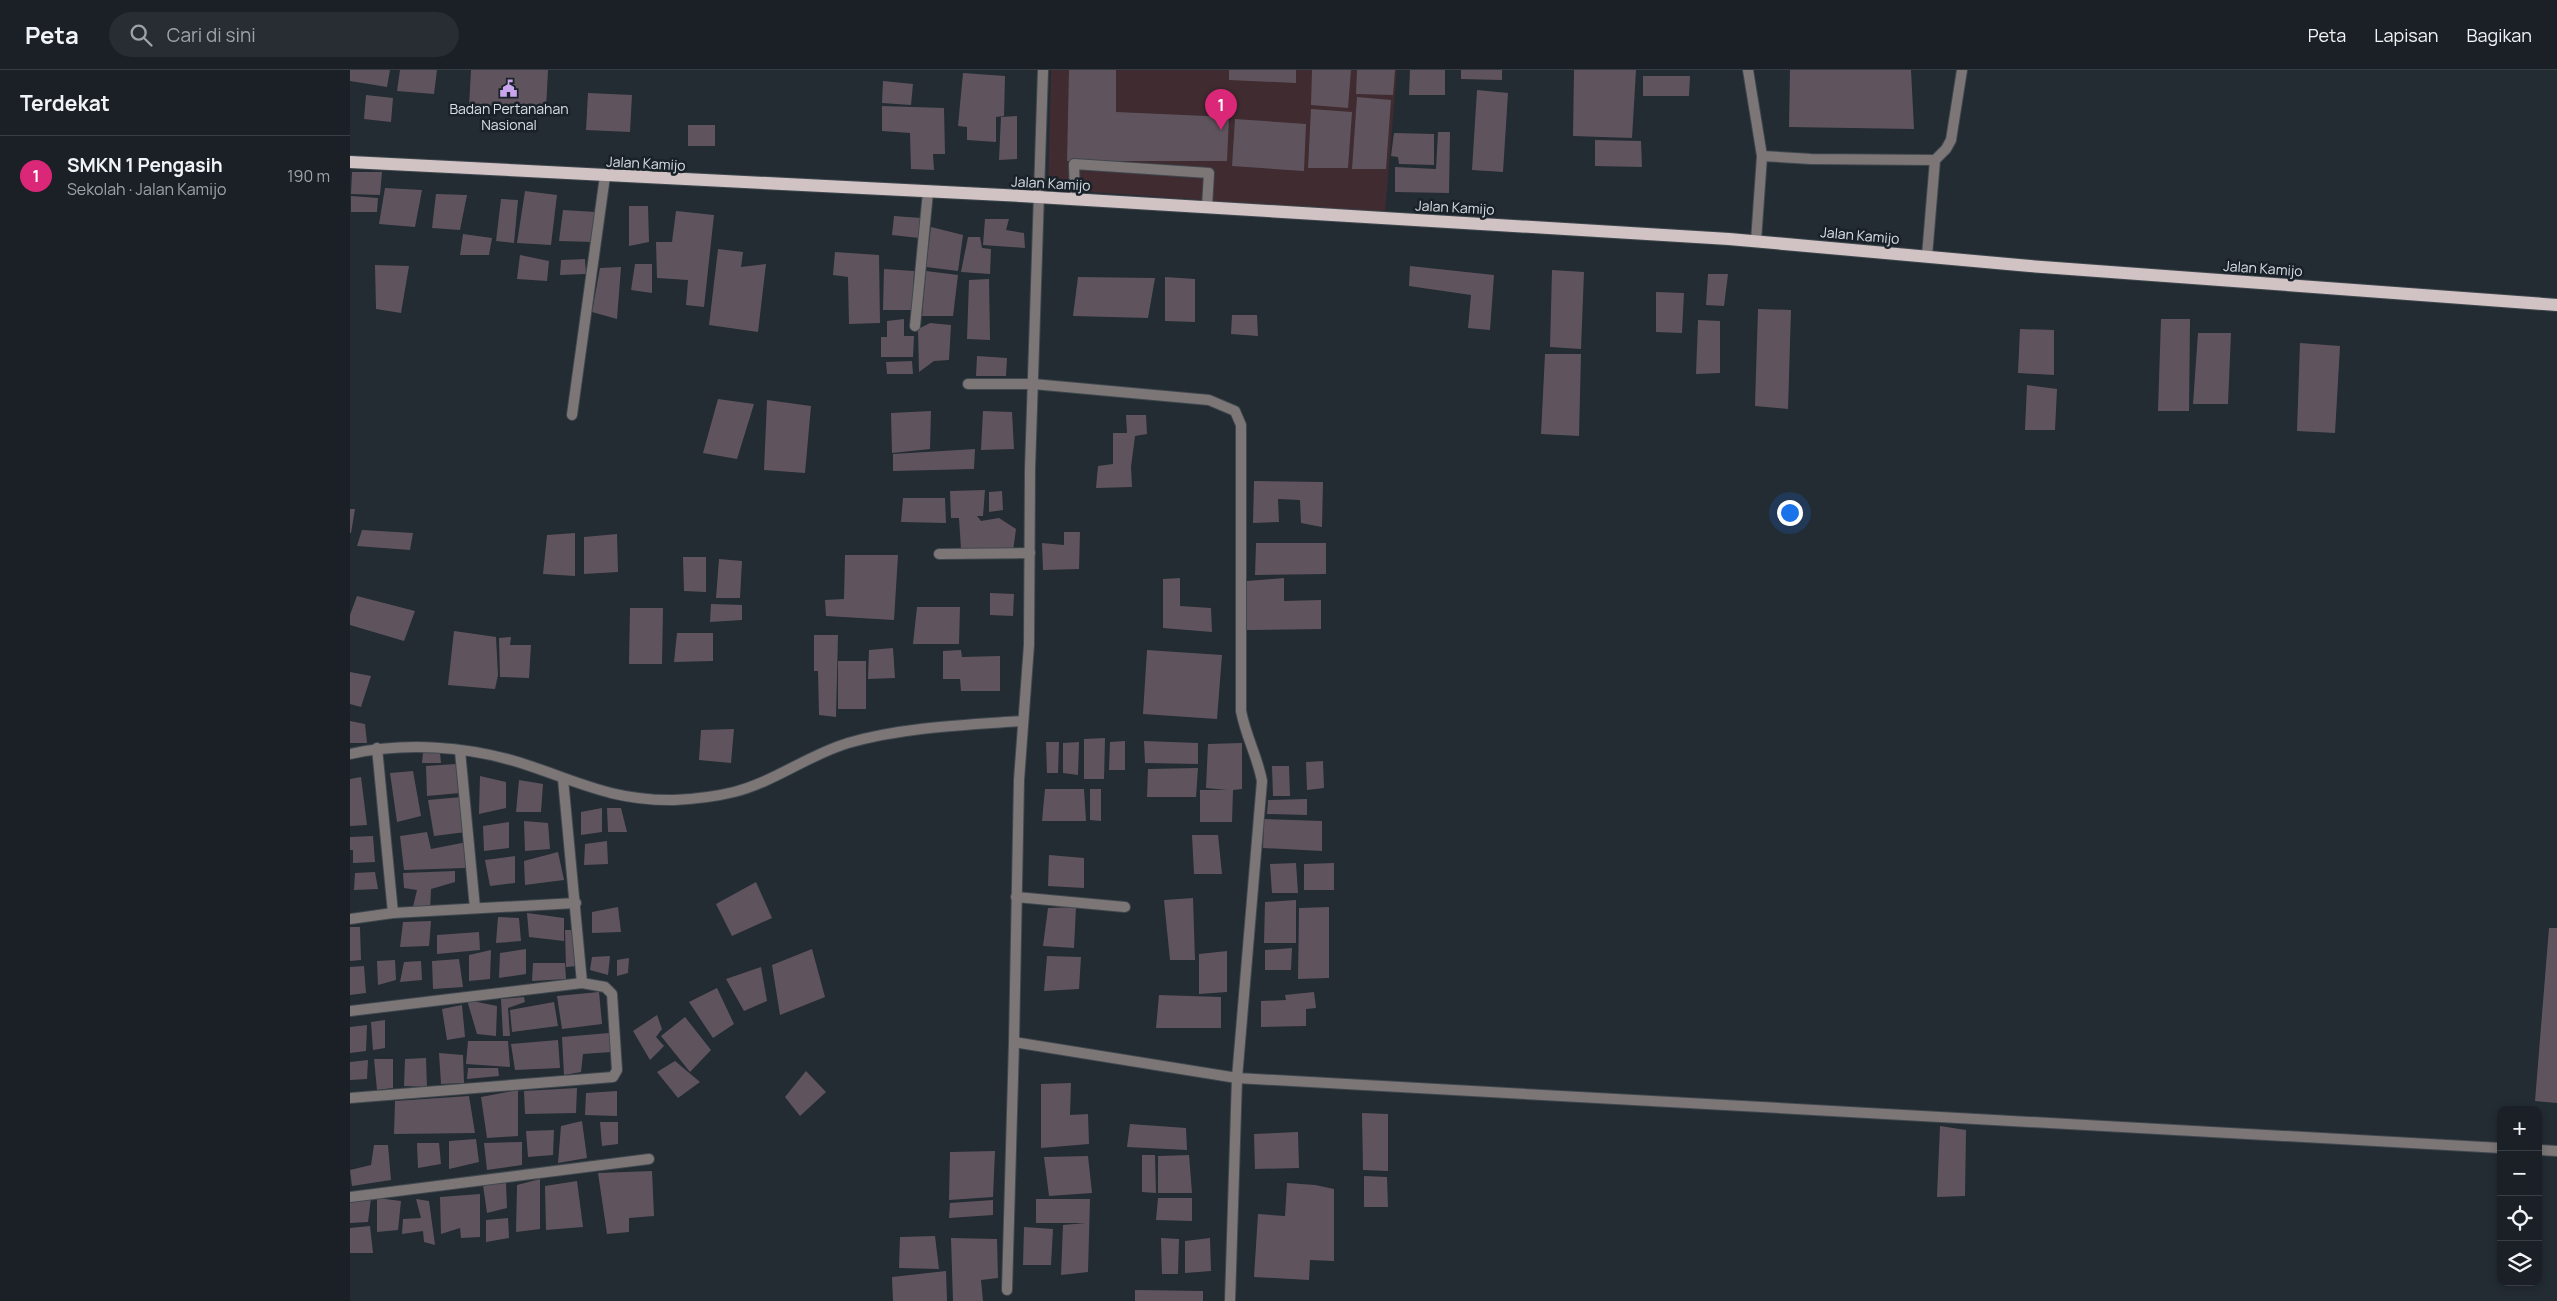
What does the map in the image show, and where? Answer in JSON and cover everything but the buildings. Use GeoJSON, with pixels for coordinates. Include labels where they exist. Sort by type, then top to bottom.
{"type":"FeatureCollection","features":[{"type":"Feature","properties":{"kind":"main road","name":"Jalan Kamijo"},"geometry":{"type":"LineString","coordinates":[[350,162],[1039,197],[1756,241],[2557,305]]}},
{"type":"Feature","properties":{"kind":"street"},"geometry":{"type":"LineString","coordinates":[[1007,1290],[1019,780],[1029,645],[1033,384],[1043,70]]}},
{"type":"Feature","properties":{"kind":"street"},"geometry":{"type":"LineString","coordinates":[[1748,70],[1762,156],[1756,241]]}},
{"type":"Feature","properties":{"kind":"street"},"geometry":{"type":"LineString","coordinates":[[1927,256],[1935,160],[1952,140],[1962,70]]}},
{"type":"Feature","properties":{"kind":"street"},"geometry":{"type":"LineString","coordinates":[[1762,156],[1811,159],[1935,160]]}},
{"type":"Feature","properties":{"kind":"street"},"geometry":{"type":"LineString","coordinates":[[1075,200],[1074,164],[1133,167],[1208,172],[1207,207]]}},
{"type":"Feature","properties":{"kind":"street"},"geometry":{"type":"LineString","coordinates":[[572,414],[605,176]]}},
{"type":"Feature","properties":{"kind":"street"},"geometry":{"type":"LineString","coordinates":[[915,326],[928,192]]}},
{"type":"Feature","properties":{"kind":"street"},"geometry":{"type":"LineString","coordinates":[[968,384],[1033,384],[1209,400],[1235,411],[1241,425],[1241,711],[1244,729],[1258,758],[1262,782],[1237,1078],[1230,1301]]}},
{"type":"Feature","properties":{"kind":"street"},"geometry":{"type":"LineString","coordinates":[[939,554],[1030,554]]}},
{"type":"Feature","properties":{"kind":"street"},"geometry":{"type":"LineString","coordinates":[[350,754],[377,748],[417,747],[460,751],[491,755],[617,796],[641,800],[700,798],[735,792],[820,753],[849,743],[936,727],[1023,721]]}},
{"type":"Feature","properties":{"kind":"street"},"geometry":{"type":"LineString","coordinates":[[377,748],[393,913]]}},
{"type":"Feature","properties":{"kind":"street"},"geometry":{"type":"LineString","coordinates":[[460,751],[475,908]]}},
{"type":"Feature","properties":{"kind":"street"},"geometry":{"type":"LineString","coordinates":[[563,779],[582,983]]}},
{"type":"Feature","properties":{"kind":"street"},"geometry":{"type":"LineString","coordinates":[[1016,897],[1125,907]]}},
{"type":"Feature","properties":{"kind":"street"},"geometry":{"type":"LineString","coordinates":[[350,919],[393,913],[576,903]]}},
{"type":"Feature","properties":{"kind":"street"},"geometry":{"type":"LineString","coordinates":[[350,1011],[582,983],[605,988],[612,994],[617,1070],[613,1076],[350,1098]]}},
{"type":"Feature","properties":{"kind":"street"},"geometry":{"type":"LineString","coordinates":[[1014,1042],[1237,1078],[2497,1148]]}},
{"type":"Feature","properties":{"kind":"street"},"geometry":{"type":"LineString","coordinates":[[2542,1150],[2557,1151]]}},
{"type":"Feature","properties":{"kind":"street"},"geometry":{"type":"LineString","coordinates":[[350,1197],[649,1159]]}},
{"type":"Feature","properties":{"kind":"shaded area"},"geometry":{"type":"Polygon","coordinates":[[[1051,70],[1397,70],[1385,213],[1048,189],[1051,70]]]}},
{"type":"Feature","properties":{"kind":"place","name":"Badan Pertanahan Nasional"},"geometry":{"type":"Point","coordinates":[509,88]}},
{"type":"Feature","properties":{"kind":"place","name":"SMKN 1 Pengasih"},"geometry":{"type":"Point","coordinates":[1221,130]}}]}
